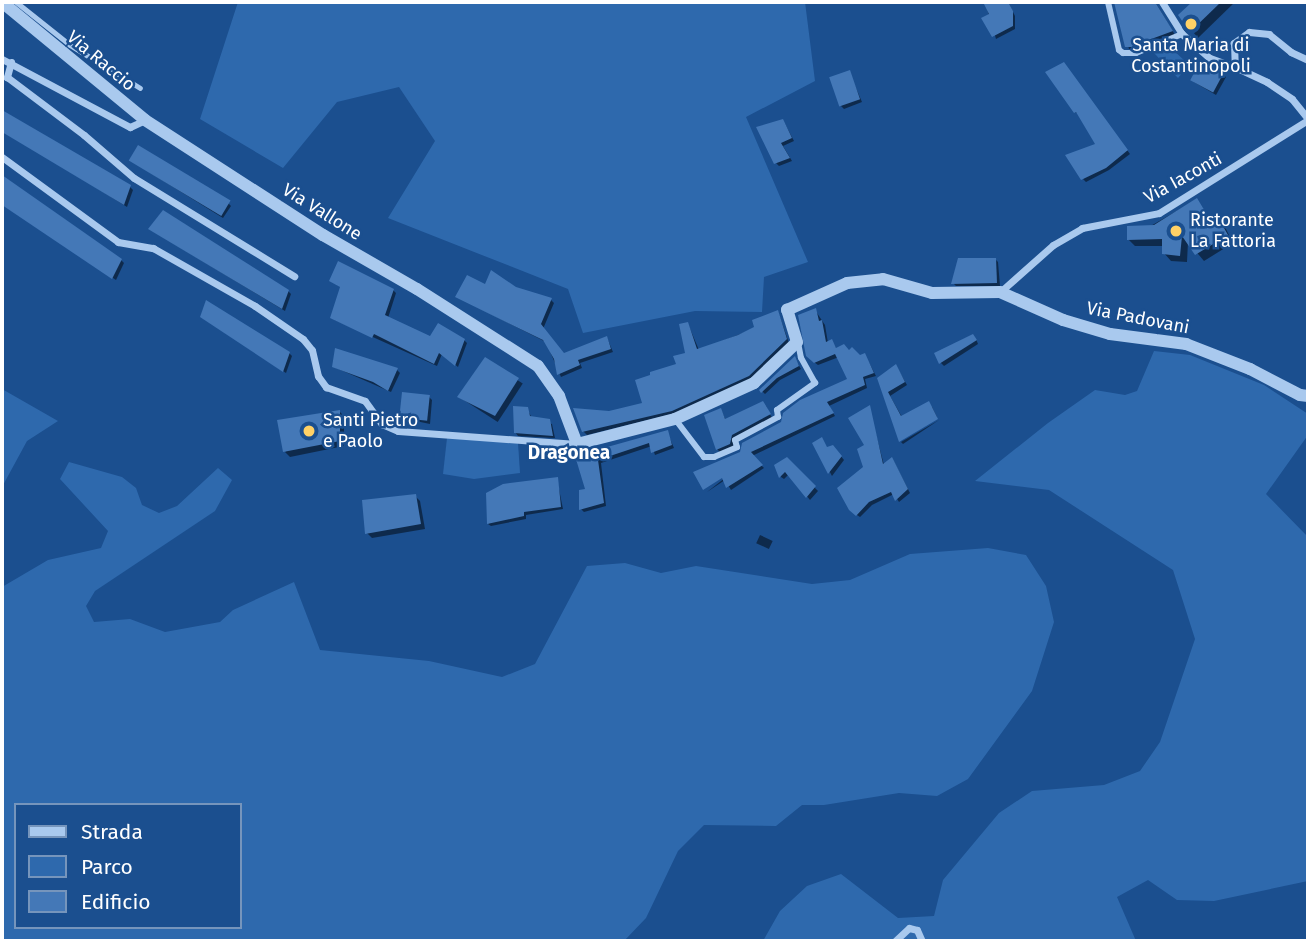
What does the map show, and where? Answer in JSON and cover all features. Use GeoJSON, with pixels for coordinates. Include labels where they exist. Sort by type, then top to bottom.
{"type":"FeatureCollection","features":[{"type":"Feature","properties":{"kind":"street","name":"Via Raccio"},"geometry":{"type":"LineString","coordinates":[[2,2],[145,120]]}},
{"type":"Feature","properties":{"kind":"street"},"geometry":{"type":"LineString","coordinates":[[1108,2],[1119,50],[1123,53],[1136,53],[1182,34]]}},
{"type":"Feature","properties":{"kind":"street","name":"Via Iaconti"},"geometry":{"type":"LineString","coordinates":[[1000,292],[1052,245],[1082,228],[1159,213],[1308,119],[1292,99],[1267,82],[1210,58],[1182,34],[1162,2]]}},
{"type":"Feature","properties":{"kind":"street"},"geometry":{"type":"LineString","coordinates":[[1236,67],[1234,43],[1250,32],[1269,34],[1292,52],[1308,60]]}},
{"type":"Feature","properties":{"kind":"street","name":"Via Vallone"},"geometry":{"type":"LineString","coordinates":[[2,59],[130,127],[145,120],[323,235],[417,289],[538,366],[559,396],[577,444]]}},
{"type":"Feature","properties":{"kind":"street"},"geometry":{"type":"LineString","coordinates":[[11,62],[7,78],[84,135],[134,178],[294,276]]}},
{"type":"Feature","properties":{"kind":"street"},"geometry":{"type":"LineString","coordinates":[[2,157],[118,242],[153,248],[255,306],[303,339],[312,350],[318,376],[326,387],[335,393],[365,401],[382,424],[398,431],[577,444],[675,419],[754,383],[797,342]]}},
{"type":"Feature","properties":{"kind":"street"},"geometry":{"type":"LineString","coordinates":[[675,419],[704,457],[714,457],[737,447],[735,440],[778,416],[777,410],[815,383],[801,358],[787,310],[846,283],[883,279],[933,293],[1000,292]]}},
{"type":"Feature","properties":{"kind":"street","name":"Via Padovani"},"geometry":{"type":"LineString","coordinates":[[1000,292],[1063,320],[1110,334],[1186,344],[1250,369],[1300,395],[1308,396]]}},
{"type":"Feature","properties":{"kind":"street"},"geometry":{"type":"LineString","coordinates":[[895,941],[909,928],[917,930],[922,941]]}},
{"type":"Feature","properties":{"kind":"lane"},"geometry":{"type":"LineString","coordinates":[[16,2],[70,45],[140,88]]}},
{"type":"Feature","properties":{"kind":"green space"},"geometry":{"type":"Polygon","coordinates":[[[238,2],[805,2],[815,81],[746,117],[808,262],[764,277],[762,312],[695,311],[583,333],[568,289],[388,218],[435,141],[399,87],[337,102],[283,168],[200,119],[238,2]]]}},
{"type":"Feature","properties":{"kind":"green space"},"geometry":{"type":"Polygon","coordinates":[[[1166,43],[1189,65],[1178,78],[1154,53],[1166,43]]]}},
{"type":"Feature","properties":{"kind":"green space"},"geometry":{"type":"Polygon","coordinates":[[[1154,351],[1190,355],[1264,385],[1308,414],[1308,435],[1266,494],[1308,537],[1308,881],[1214,901],[1177,900],[1148,880],[1117,897],[1136,941],[763,941],[780,911],[807,886],[841,874],[898,918],[934,916],[943,880],[999,813],[1032,791],[1104,785],[1140,771],[1160,742],[1195,639],[1173,570],[1049,490],[975,481],[1048,423],[1095,390],[1125,395],[1137,391],[1154,351]]]}},
{"type":"Feature","properties":{"kind":"green space"},"geometry":{"type":"Polygon","coordinates":[[[2,389],[58,421],[27,441],[2,487],[2,389]]]}},
{"type":"Feature","properties":{"kind":"green space"},"geometry":{"type":"Polygon","coordinates":[[[447,438],[518,443],[520,473],[474,479],[443,474],[447,438]]]}},
{"type":"Feature","properties":{"kind":"green space"},"geometry":{"type":"Polygon","coordinates":[[[69,462],[122,477],[136,488],[142,505],[159,513],[177,506],[218,468],[232,480],[215,511],[95,591],[86,606],[94,622],[130,619],[165,632],[220,622],[233,610],[294,582],[320,650],[429,661],[502,677],[535,664],[587,566],[625,563],[661,573],[696,566],[812,584],[850,580],[910,554],[988,548],[1026,555],[1046,586],[1054,622],[1032,691],[968,779],[937,796],[899,793],[824,805],[802,805],[776,826],[704,825],[678,851],[646,918],[624,941],[2,941],[2,587],[48,560],[101,548],[108,531],[60,479],[69,462]]]}},
{"type":"Feature","properties":{"kind":"building"},"geometry":{"type":"Polygon","coordinates":[[[983,2],[1008,2],[1013,11],[1013,26],[992,37],[981,18],[989,14],[983,2]]]}},
{"type":"Feature","properties":{"kind":"building"},"geometry":{"type":"Polygon","coordinates":[[[1114,2],[1155,2],[1173,31],[1135,47],[1125,47],[1114,2]]]}},
{"type":"Feature","properties":{"kind":"building","name":"Santa Maria di Costantinopoli"},"geometry":{"type":"Polygon","coordinates":[[[1192,2],[1221,2],[1190,32],[1178,15],[1192,2]]]}},
{"type":"Feature","properties":{"kind":"building"},"geometry":{"type":"Polygon","coordinates":[[[1201,60],[1224,72],[1213,93],[1190,80],[1201,60]]]}},
{"type":"Feature","properties":{"kind":"building"},"geometry":{"type":"Polygon","coordinates":[[[1064,62],[1128,150],[1106,168],[1081,180],[1065,155],[1095,144],[1076,112],[1074,113],[1045,72],[1064,62]]]}},
{"type":"Feature","properties":{"kind":"building"},"geometry":{"type":"Polygon","coordinates":[[[850,70],[860,99],[839,106],[829,77],[850,70]]]}},
{"type":"Feature","properties":{"kind":"building"},"geometry":{"type":"Polygon","coordinates":[[[2,110],[131,185],[124,205],[2,132],[2,110]]]}},
{"type":"Feature","properties":{"kind":"building"},"geometry":{"type":"Polygon","coordinates":[[[783,119],[792,138],[781,143],[790,158],[774,164],[756,127],[783,119]]]}},
{"type":"Feature","properties":{"kind":"building"},"geometry":{"type":"Polygon","coordinates":[[[138,145],[231,201],[221,216],[129,160],[138,145]]]}},
{"type":"Feature","properties":{"kind":"building"},"geometry":{"type":"Polygon","coordinates":[[[2,175],[122,259],[112,279],[2,205],[2,175]]]}},
{"type":"Feature","properties":{"kind":"building","name":"Ristorante La Fattoria"},"geometry":{"type":"Polygon","coordinates":[[[1197,198],[1209,218],[1216,214],[1228,235],[1195,255],[1182,236],[1180,256],[1162,254],[1162,239],[1127,240],[1127,226],[1154,225],[1197,198]]]}},
{"type":"Feature","properties":{"kind":"building"},"geometry":{"type":"Polygon","coordinates":[[[163,210],[289,290],[282,309],[148,229],[163,210]]]}},
{"type":"Feature","properties":{"kind":"building"},"geometry":{"type":"Polygon","coordinates":[[[958,258],[996,258],[997,283],[951,284],[958,258]]]}},
{"type":"Feature","properties":{"kind":"building"},"geometry":{"type":"Polygon","coordinates":[[[338,261],[394,289],[385,315],[430,336],[438,323],[465,339],[455,366],[439,353],[434,364],[374,334],[372,338],[330,318],[340,287],[329,281],[338,261]]]}},
{"type":"Feature","properties":{"kind":"building"},"geometry":{"type":"Polygon","coordinates":[[[491,270],[516,287],[552,298],[541,324],[564,353],[607,336],[611,349],[578,360],[580,365],[557,375],[554,359],[543,340],[455,297],[467,275],[485,284],[491,270]]]}},
{"type":"Feature","properties":{"kind":"building"},"geometry":{"type":"Polygon","coordinates":[[[206,300],[290,352],[283,372],[200,317],[206,300]]]}},
{"type":"Feature","properties":{"kind":"building"},"geometry":{"type":"Polygon","coordinates":[[[816,308],[819,321],[822,320],[826,342],[832,339],[836,348],[844,344],[849,350],[852,347],[860,355],[865,353],[874,373],[863,377],[865,385],[827,402],[834,413],[751,452],[763,465],[726,488],[722,478],[703,490],[693,472],[740,452],[742,443],[781,422],[783,413],[800,400],[847,379],[835,354],[814,363],[806,356],[798,315],[816,308]]]}},
{"type":"Feature","properties":{"kind":"building"},"geometry":{"type":"Polygon","coordinates":[[[778,310],[787,339],[749,376],[672,411],[582,432],[573,408],[609,411],[642,403],[635,380],[676,364],[673,356],[685,353],[679,324],[688,322],[697,349],[738,335],[754,327],[752,320],[778,310]]]}},
{"type":"Feature","properties":{"kind":"building"},"geometry":{"type":"Polygon","coordinates":[[[973,334],[977,340],[939,364],[934,353],[973,334]]]}},
{"type":"Feature","properties":{"kind":"building"},"geometry":{"type":"Polygon","coordinates":[[[335,348],[398,368],[388,391],[373,382],[332,367],[335,348]]]}},
{"type":"Feature","properties":{"kind":"building"},"geometry":{"type":"Polygon","coordinates":[[[795,356],[799,366],[777,378],[761,393],[759,390],[795,356]]]}},
{"type":"Feature","properties":{"kind":"building"},"geometry":{"type":"Polygon","coordinates":[[[485,357],[519,378],[495,416],[457,397],[485,357]]]}},
{"type":"Feature","properties":{"kind":"building"},"geometry":{"type":"Polygon","coordinates":[[[896,364],[905,382],[888,392],[901,416],[929,401],[938,419],[899,442],[877,378],[896,364]]]}},
{"type":"Feature","properties":{"kind":"building"},"geometry":{"type":"Polygon","coordinates":[[[402,392],[430,395],[427,421],[399,418],[402,392]]]}},
{"type":"Feature","properties":{"kind":"building"},"geometry":{"type":"Polygon","coordinates":[[[763,401],[771,414],[732,435],[730,444],[716,450],[704,415],[721,408],[725,419],[763,401]]]}},
{"type":"Feature","properties":{"kind":"building"},"geometry":{"type":"Polygon","coordinates":[[[870,405],[883,464],[892,457],[908,489],[895,501],[891,492],[869,502],[856,516],[849,510],[837,488],[863,467],[857,449],[864,445],[848,418],[870,405]]]}},
{"type":"Feature","properties":{"kind":"building"},"geometry":{"type":"Polygon","coordinates":[[[513,406],[528,407],[530,416],[550,419],[553,436],[514,433],[513,406]]]}},
{"type":"Feature","properties":{"kind":"building","name":"Santi Pietro e Paolo"},"geometry":{"type":"Polygon","coordinates":[[[340,410],[340,441],[283,452],[277,420],[340,410]]]}},
{"type":"Feature","properties":{"kind":"building"},"geometry":{"type":"Polygon","coordinates":[[[668,430],[672,445],[651,453],[649,443],[598,460],[604,503],[579,510],[579,490],[585,489],[575,456],[668,430]]]}},
{"type":"Feature","properties":{"kind":"building"},"geometry":{"type":"Polygon","coordinates":[[[822,437],[827,447],[833,445],[842,456],[828,474],[812,443],[822,437]]]}},
{"type":"Feature","properties":{"kind":"building"},"geometry":{"type":"Polygon","coordinates":[[[787,457],[816,486],[806,498],[785,472],[779,478],[774,465],[787,457]]]}},
{"type":"Feature","properties":{"kind":"building"},"geometry":{"type":"Polygon","coordinates":[[[558,477],[561,507],[524,512],[524,516],[487,524],[486,493],[503,484],[558,477]]]}},
{"type":"Feature","properties":{"kind":"building"},"geometry":{"type":"Polygon","coordinates":[[[416,494],[421,524],[365,534],[362,500],[416,494]]]}},
{"type":"Feature","properties":{"kind":"place","name":"Santa Maria di Costantinopoli"},"geometry":{"type":"Point","coordinates":[1191,24]}},
{"type":"Feature","properties":{"kind":"place","name":"Ristorante La Fattoria"},"geometry":{"type":"Point","coordinates":[1176,231]}},
{"type":"Feature","properties":{"kind":"place","name":"Santi Pietro e Paolo"},"geometry":{"type":"Point","coordinates":[309,431]}},
{"type":"Feature","properties":{"kind":"district","name":"Dragonea"},"geometry":{"type":"Point","coordinates":[569,453]}}]}
